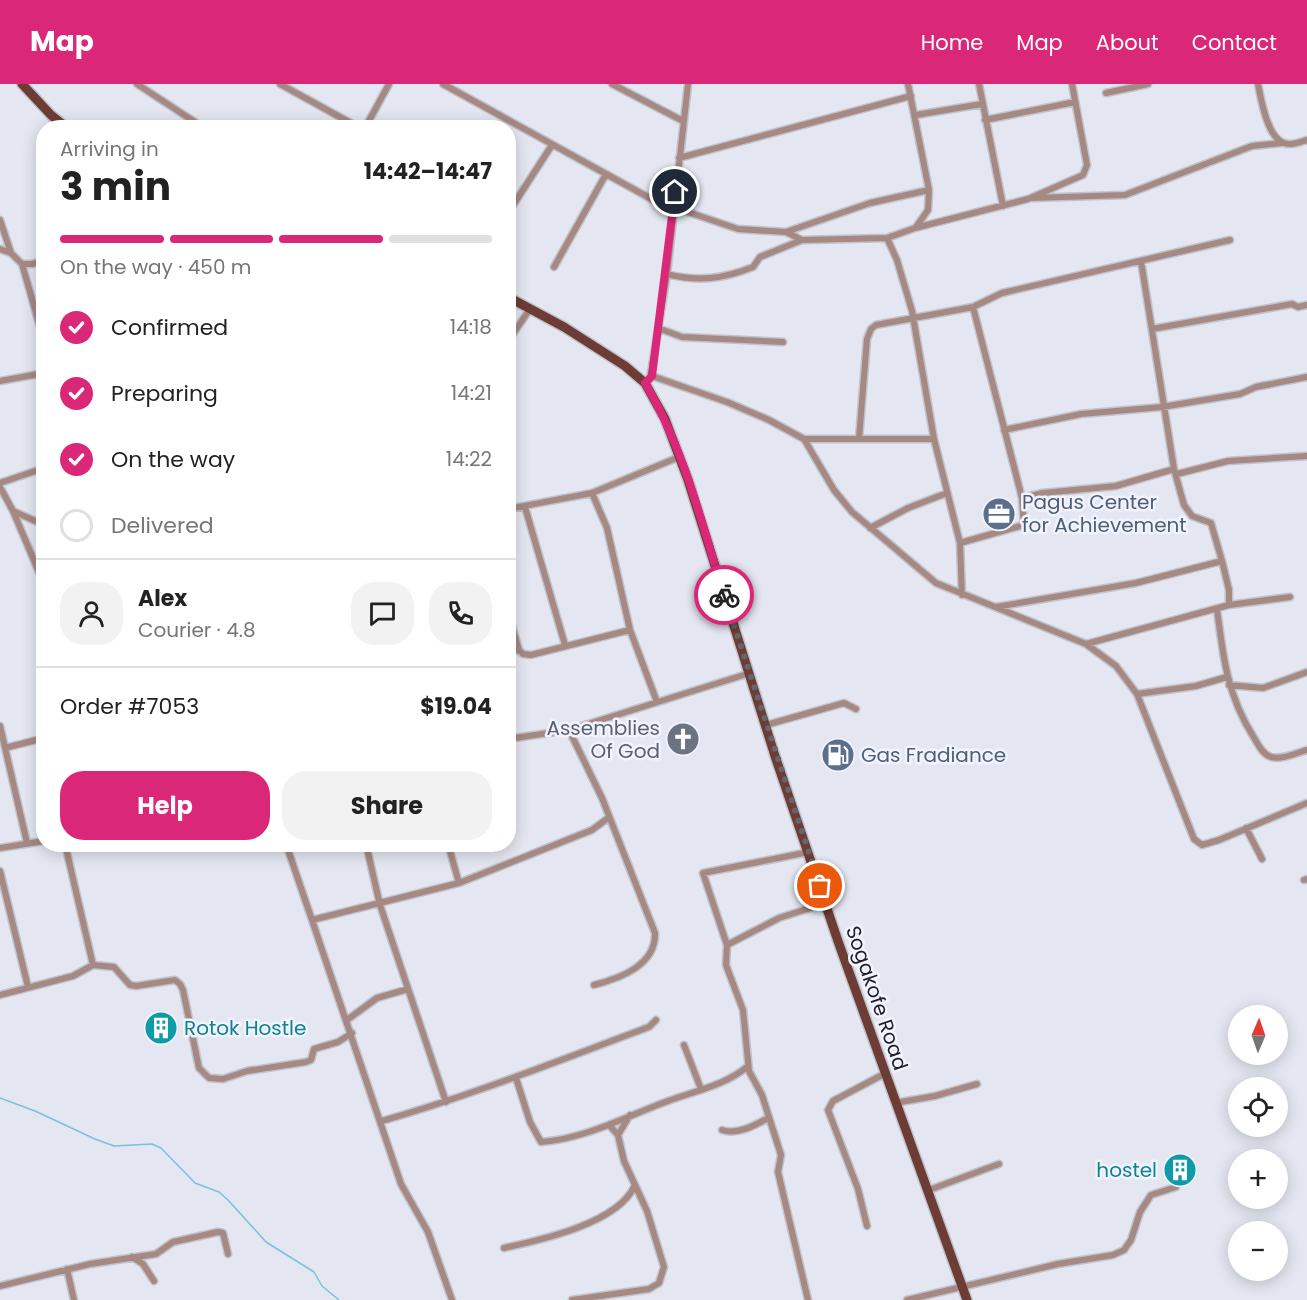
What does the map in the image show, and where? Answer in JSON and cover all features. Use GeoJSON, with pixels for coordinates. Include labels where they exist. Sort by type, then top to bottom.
{"type":"FeatureCollection","features":[{"type":"Feature","properties":{"kind":"main road"},"geometry":{"type":"LineString","coordinates":[[22,84],[56,120]]}},
{"type":"Feature","properties":{"kind":"main road","name":"Sogakofe Road"},"geometry":{"type":"LineString","coordinates":[[516,301],[649,380],[679,458],[884,1074],[968,1300]]}},
{"type":"Feature","properties":{"kind":"street"},"geometry":{"type":"LineString","coordinates":[[137,84],[192,120]]}},
{"type":"Feature","properties":{"kind":"street"},"geometry":{"type":"LineString","coordinates":[[280,84],[345,120]]}},
{"type":"Feature","properties":{"kind":"street"},"geometry":{"type":"LineString","coordinates":[[370,120],[389,84]]}},
{"type":"Feature","properties":{"kind":"street"},"geometry":{"type":"LineString","coordinates":[[443,84],[507,120]]}},
{"type":"Feature","properties":{"kind":"street"},"geometry":{"type":"LineString","coordinates":[[612,84],[684,121]]}},
{"type":"Feature","properties":{"kind":"street"},"geometry":{"type":"LineString","coordinates":[[688,84],[667,274],[649,380],[727,402],[769,420],[804,439],[934,439]]}},
{"type":"Feature","properties":{"kind":"street"},"geometry":{"type":"LineString","coordinates":[[908,84],[929,190],[928,210],[915,228]]}},
{"type":"Feature","properties":{"kind":"street"},"geometry":{"type":"LineString","coordinates":[[979,84],[1003,206]]}},
{"type":"Feature","properties":{"kind":"street"},"geometry":{"type":"LineString","coordinates":[[667,274],[691,280],[709,280],[753,267],[760,257],[802,240],[887,238],[915,228],[1028,198],[1083,175],[1086,171],[1072,84]]}},
{"type":"Feature","properties":{"kind":"street"},"geometry":{"type":"LineString","coordinates":[[1106,93],[1148,84]]}},
{"type":"Feature","properties":{"kind":"street"},"geometry":{"type":"LineString","coordinates":[[1258,84],[1265,115],[1282,143]]}},
{"type":"Feature","properties":{"kind":"street"},"geometry":{"type":"LineString","coordinates":[[680,158],[911,96]]}},
{"type":"Feature","properties":{"kind":"street"},"geometry":{"type":"LineString","coordinates":[[985,120],[1075,102]]}},
{"type":"Feature","properties":{"kind":"street"},"geometry":{"type":"LineString","coordinates":[[916,116],[982,104]]}},
{"type":"Feature","properties":{"kind":"street"},"geometry":{"type":"LineString","coordinates":[[516,125],[674,208],[738,229],[786,231],[870,203],[929,190]]}},
{"type":"Feature","properties":{"kind":"street"},"geometry":{"type":"LineString","coordinates":[[1028,198],[1125,195],[1252,146],[1290,144],[1307,140]]}},
{"type":"Feature","properties":{"kind":"street"},"geometry":{"type":"LineString","coordinates":[[516,201],[552,145]]}},
{"type":"Feature","properties":{"kind":"street"},"geometry":{"type":"LineString","coordinates":[[554,267],[606,174]]}},
{"type":"Feature","properties":{"kind":"street"},"geometry":{"type":"LineString","coordinates":[[0,220],[11,253]]}},
{"type":"Feature","properties":{"kind":"street"},"geometry":{"type":"LineString","coordinates":[[786,231],[802,240]]}},
{"type":"Feature","properties":{"kind":"street"},"geometry":{"type":"LineString","coordinates":[[887,238],[897,260],[914,320],[934,439],[960,543],[962,595]]}},
{"type":"Feature","properties":{"kind":"street"},"geometry":{"type":"LineString","coordinates":[[859,439],[867,339],[871,329],[876,326],[973,307],[1002,293],[1230,240]]}},
{"type":"Feature","properties":{"kind":"street"},"geometry":{"type":"LineString","coordinates":[[0,249],[11,253],[22,264],[36,309]]}},
{"type":"Feature","properties":{"kind":"street"},"geometry":{"type":"LineString","coordinates":[[1140,261],[1162,407],[1184,505],[1192,516],[1211,523],[1222,561],[1229,605]]}},
{"type":"Feature","properties":{"kind":"street"},"geometry":{"type":"LineString","coordinates":[[22,264],[36,262]]}},
{"type":"Feature","properties":{"kind":"street"},"geometry":{"type":"LineString","coordinates":[[1152,329],[1292,303],[1298,307],[1307,305]]}},
{"type":"Feature","properties":{"kind":"street"},"geometry":{"type":"LineString","coordinates":[[960,543],[1024,525],[1022,498],[973,307]]}},
{"type":"Feature","properties":{"kind":"street"},"geometry":{"type":"LineString","coordinates":[[516,329],[530,309]]}},
{"type":"Feature","properties":{"kind":"street"},"geometry":{"type":"LineString","coordinates":[[658,328],[682,337],[783,342]]}},
{"type":"Feature","properties":{"kind":"street"},"geometry":{"type":"LineString","coordinates":[[0,381],[36,374]]}},
{"type":"Feature","properties":{"kind":"street"},"geometry":{"type":"LineString","coordinates":[[1004,430],[1081,414],[1162,407],[1240,394],[1256,387],[1307,377]]}},
{"type":"Feature","properties":{"kind":"street"},"geometry":{"type":"LineString","coordinates":[[804,439],[834,489],[852,512],[936,583],[1086,644],[1116,666],[1137,694],[1194,839],[1202,845],[1307,803]]}},
{"type":"Feature","properties":{"kind":"street"},"geometry":{"type":"LineString","coordinates":[[1022,498],[1043,493],[1116,486],[1228,461],[1307,456]]}},
{"type":"Feature","properties":{"kind":"street"},"geometry":{"type":"LineString","coordinates":[[516,508],[592,493],[679,458]]}},
{"type":"Feature","properties":{"kind":"street"},"geometry":{"type":"LineString","coordinates":[[36,471],[0,485],[36,565]]}},
{"type":"Feature","properties":{"kind":"street"},"geometry":{"type":"LineString","coordinates":[[592,493],[607,528],[630,630],[657,702]]}},
{"type":"Feature","properties":{"kind":"street"},"geometry":{"type":"LineString","coordinates":[[870,528],[908,508],[947,493]]}},
{"type":"Feature","properties":{"kind":"street"},"geometry":{"type":"LineString","coordinates":[[525,507],[565,645]]}},
{"type":"Feature","properties":{"kind":"street"},"geometry":{"type":"LineString","coordinates":[[13,511],[36,521]]}},
{"type":"Feature","properties":{"kind":"street"},"geometry":{"type":"LineString","coordinates":[[994,608],[1136,583],[1222,561]]}},
{"type":"Feature","properties":{"kind":"street"},"geometry":{"type":"LineString","coordinates":[[1086,644],[1229,605],[1290,597]]}},
{"type":"Feature","properties":{"kind":"street"},"geometry":{"type":"LineString","coordinates":[[1217,609],[1229,685],[1244,721],[1263,752],[1272,757],[1284,757],[1307,750]]}},
{"type":"Feature","properties":{"kind":"street"},"geometry":{"type":"LineString","coordinates":[[516,640],[519,650],[523,654],[531,655],[630,630]]}},
{"type":"Feature","properties":{"kind":"street"},"geometry":{"type":"LineString","coordinates":[[1229,685],[1263,688],[1307,672]]}},
{"type":"Feature","properties":{"kind":"street"},"geometry":{"type":"LineString","coordinates":[[516,738],[569,730],[751,673]]}},
{"type":"Feature","properties":{"kind":"street"},"geometry":{"type":"LineString","coordinates":[[1137,694],[1196,686],[1227,677]]}},
{"type":"Feature","properties":{"kind":"street"},"geometry":{"type":"LineString","coordinates":[[766,725],[844,703],[856,709]]}},
{"type":"Feature","properties":{"kind":"street"},"geometry":{"type":"LineString","coordinates":[[0,726],[27,843]]}},
{"type":"Feature","properties":{"kind":"street"},"geometry":{"type":"LineString","coordinates":[[569,730],[602,798],[608,818],[639,890],[655,938],[654,948],[645,963],[613,980],[594,985]]}},
{"type":"Feature","properties":{"kind":"street"},"geometry":{"type":"LineString","coordinates":[[5,748],[36,740]]}},
{"type":"Feature","properties":{"kind":"street"},"geometry":{"type":"LineString","coordinates":[[312,920],[380,905],[459,883],[592,830],[608,818]]}},
{"type":"Feature","properties":{"kind":"street"},"geometry":{"type":"LineString","coordinates":[[1246,828],[1262,859]]}},
{"type":"Feature","properties":{"kind":"street"},"geometry":{"type":"LineString","coordinates":[[0,849],[36,842]]}},
{"type":"Feature","properties":{"kind":"street"},"geometry":{"type":"LineString","coordinates":[[67,852],[93,966]]}},
{"type":"Feature","properties":{"kind":"street"},"geometry":{"type":"LineString","coordinates":[[289,852],[382,1121],[401,1184],[428,1232],[452,1300]]}},
{"type":"Feature","properties":{"kind":"street"},"geometry":{"type":"LineString","coordinates":[[368,852],[380,905],[446,1102]]}},
{"type":"Feature","properties":{"kind":"street"},"geometry":{"type":"LineString","coordinates":[[450,852],[459,883]]}},
{"type":"Feature","properties":{"kind":"street"},"geometry":{"type":"LineString","coordinates":[[808,1300],[778,1172],[781,1155],[762,1095],[748,1066],[743,1010],[726,965],[727,945],[703,873],[809,852]]}},
{"type":"Feature","properties":{"kind":"street"},"geometry":{"type":"LineString","coordinates":[[0,871],[28,987]]}},
{"type":"Feature","properties":{"kind":"street"},"geometry":{"type":"LineString","coordinates":[[727,945],[795,911],[826,903]]}},
{"type":"Feature","properties":{"kind":"street"},"geometry":{"type":"LineString","coordinates":[[0,995],[73,976],[93,966],[114,968],[130,985],[155,985],[168,980],[180,984],[199,1068],[209,1078],[223,1079],[247,1071],[306,1062],[311,1060],[314,1048],[338,1042],[352,1033]]}},
{"type":"Feature","properties":{"kind":"street"},"geometry":{"type":"LineString","coordinates":[[347,1020],[377,998],[408,989]]}},
{"type":"Feature","properties":{"kind":"street"},"geometry":{"type":"LineString","coordinates":[[382,1121],[516,1078],[649,1027],[656,1020]]}},
{"type":"Feature","properties":{"kind":"street"},"geometry":{"type":"LineString","coordinates":[[684,1045],[701,1089]]}},
{"type":"Feature","properties":{"kind":"street"},"geometry":{"type":"LineString","coordinates":[[516,1078],[530,1122],[541,1142],[609,1125],[739,1074],[748,1066]]}},
{"type":"Feature","properties":{"kind":"street"},"geometry":{"type":"LineString","coordinates":[[867,1226],[858,1189],[828,1110],[833,1101],[884,1074]]}},
{"type":"Feature","properties":{"kind":"street"},"geometry":{"type":"LineString","coordinates":[[895,1103],[935,1096],[977,1084]]}},
{"type":"Feature","properties":{"kind":"street"},"geometry":{"type":"LineString","coordinates":[[618,1135],[631,1115]]}},
{"type":"Feature","properties":{"kind":"street"},"geometry":{"type":"LineString","coordinates":[[722,1130],[730,1133],[756,1125],[768,1118]]}},
{"type":"Feature","properties":{"kind":"street"},"geometry":{"type":"LineString","coordinates":[[572,1300],[649,1289],[659,1283],[663,1276],[664,1267],[653,1230],[624,1161],[618,1135],[609,1125]]}},
{"type":"Feature","properties":{"kind":"street"},"geometry":{"type":"LineString","coordinates":[[929,1191],[999,1164]]}},
{"type":"Feature","properties":{"kind":"street"},"geometry":{"type":"LineString","coordinates":[[504,1248],[548,1238],[592,1220],[628,1198],[635,1185]]}},
{"type":"Feature","properties":{"kind":"street"},"geometry":{"type":"LineString","coordinates":[[906,1300],[1124,1250],[1151,1195],[1176,1187]]}},
{"type":"Feature","properties":{"kind":"street"},"geometry":{"type":"LineString","coordinates":[[0,1286],[67,1269],[156,1254],[173,1242],[218,1232],[223,1233],[228,1254]]}},
{"type":"Feature","properties":{"kind":"street"},"geometry":{"type":"LineString","coordinates":[[131,1257],[143,1264],[154,1281]]}},
{"type":"Feature","properties":{"kind":"street"},"geometry":{"type":"LineString","coordinates":[[67,1269],[74,1300]]}},
{"type":"Feature","properties":{"kind":"waterway"},"geometry":{"type":"LineString","coordinates":[[0,1098],[114,1146],[152,1144],[161,1148],[195,1183],[219,1192],[228,1200],[266,1242],[314,1272],[322,1286],[339,1300]]}},
{"type":"Feature","properties":{"kind":"way so far"},"geometry":{"type":"LineString","coordinates":[[724,595],[751,673],[775,756],[820,886]]}},
{"type":"Feature","properties":{"kind":"place","name":"Pagus Center for Achievement"},"geometry":{"type":"Point","coordinates":[999,514]}},
{"type":"Feature","properties":{"kind":"place","name":"Assemblies Of God"},"geometry":{"type":"Point","coordinates":[683,739]}},
{"type":"Feature","properties":{"kind":"place","name":"Gas Fradiance"},"geometry":{"type":"Point","coordinates":[838,755]}},
{"type":"Feature","properties":{"kind":"place","name":"Rotok Hostle"},"geometry":{"type":"Point","coordinates":[161,1028]}},
{"type":"Feature","properties":{"kind":"place","name":"hostel"},"geometry":{"type":"Point","coordinates":[1180,1170]}},
{"type":"Feature","properties":{"kind":"route"},"geometry":{"type":"LineString","coordinates":[[675,192],[667,274],[652,376],[645,383],[658,405],[688,480],[724,595]]}}]}
